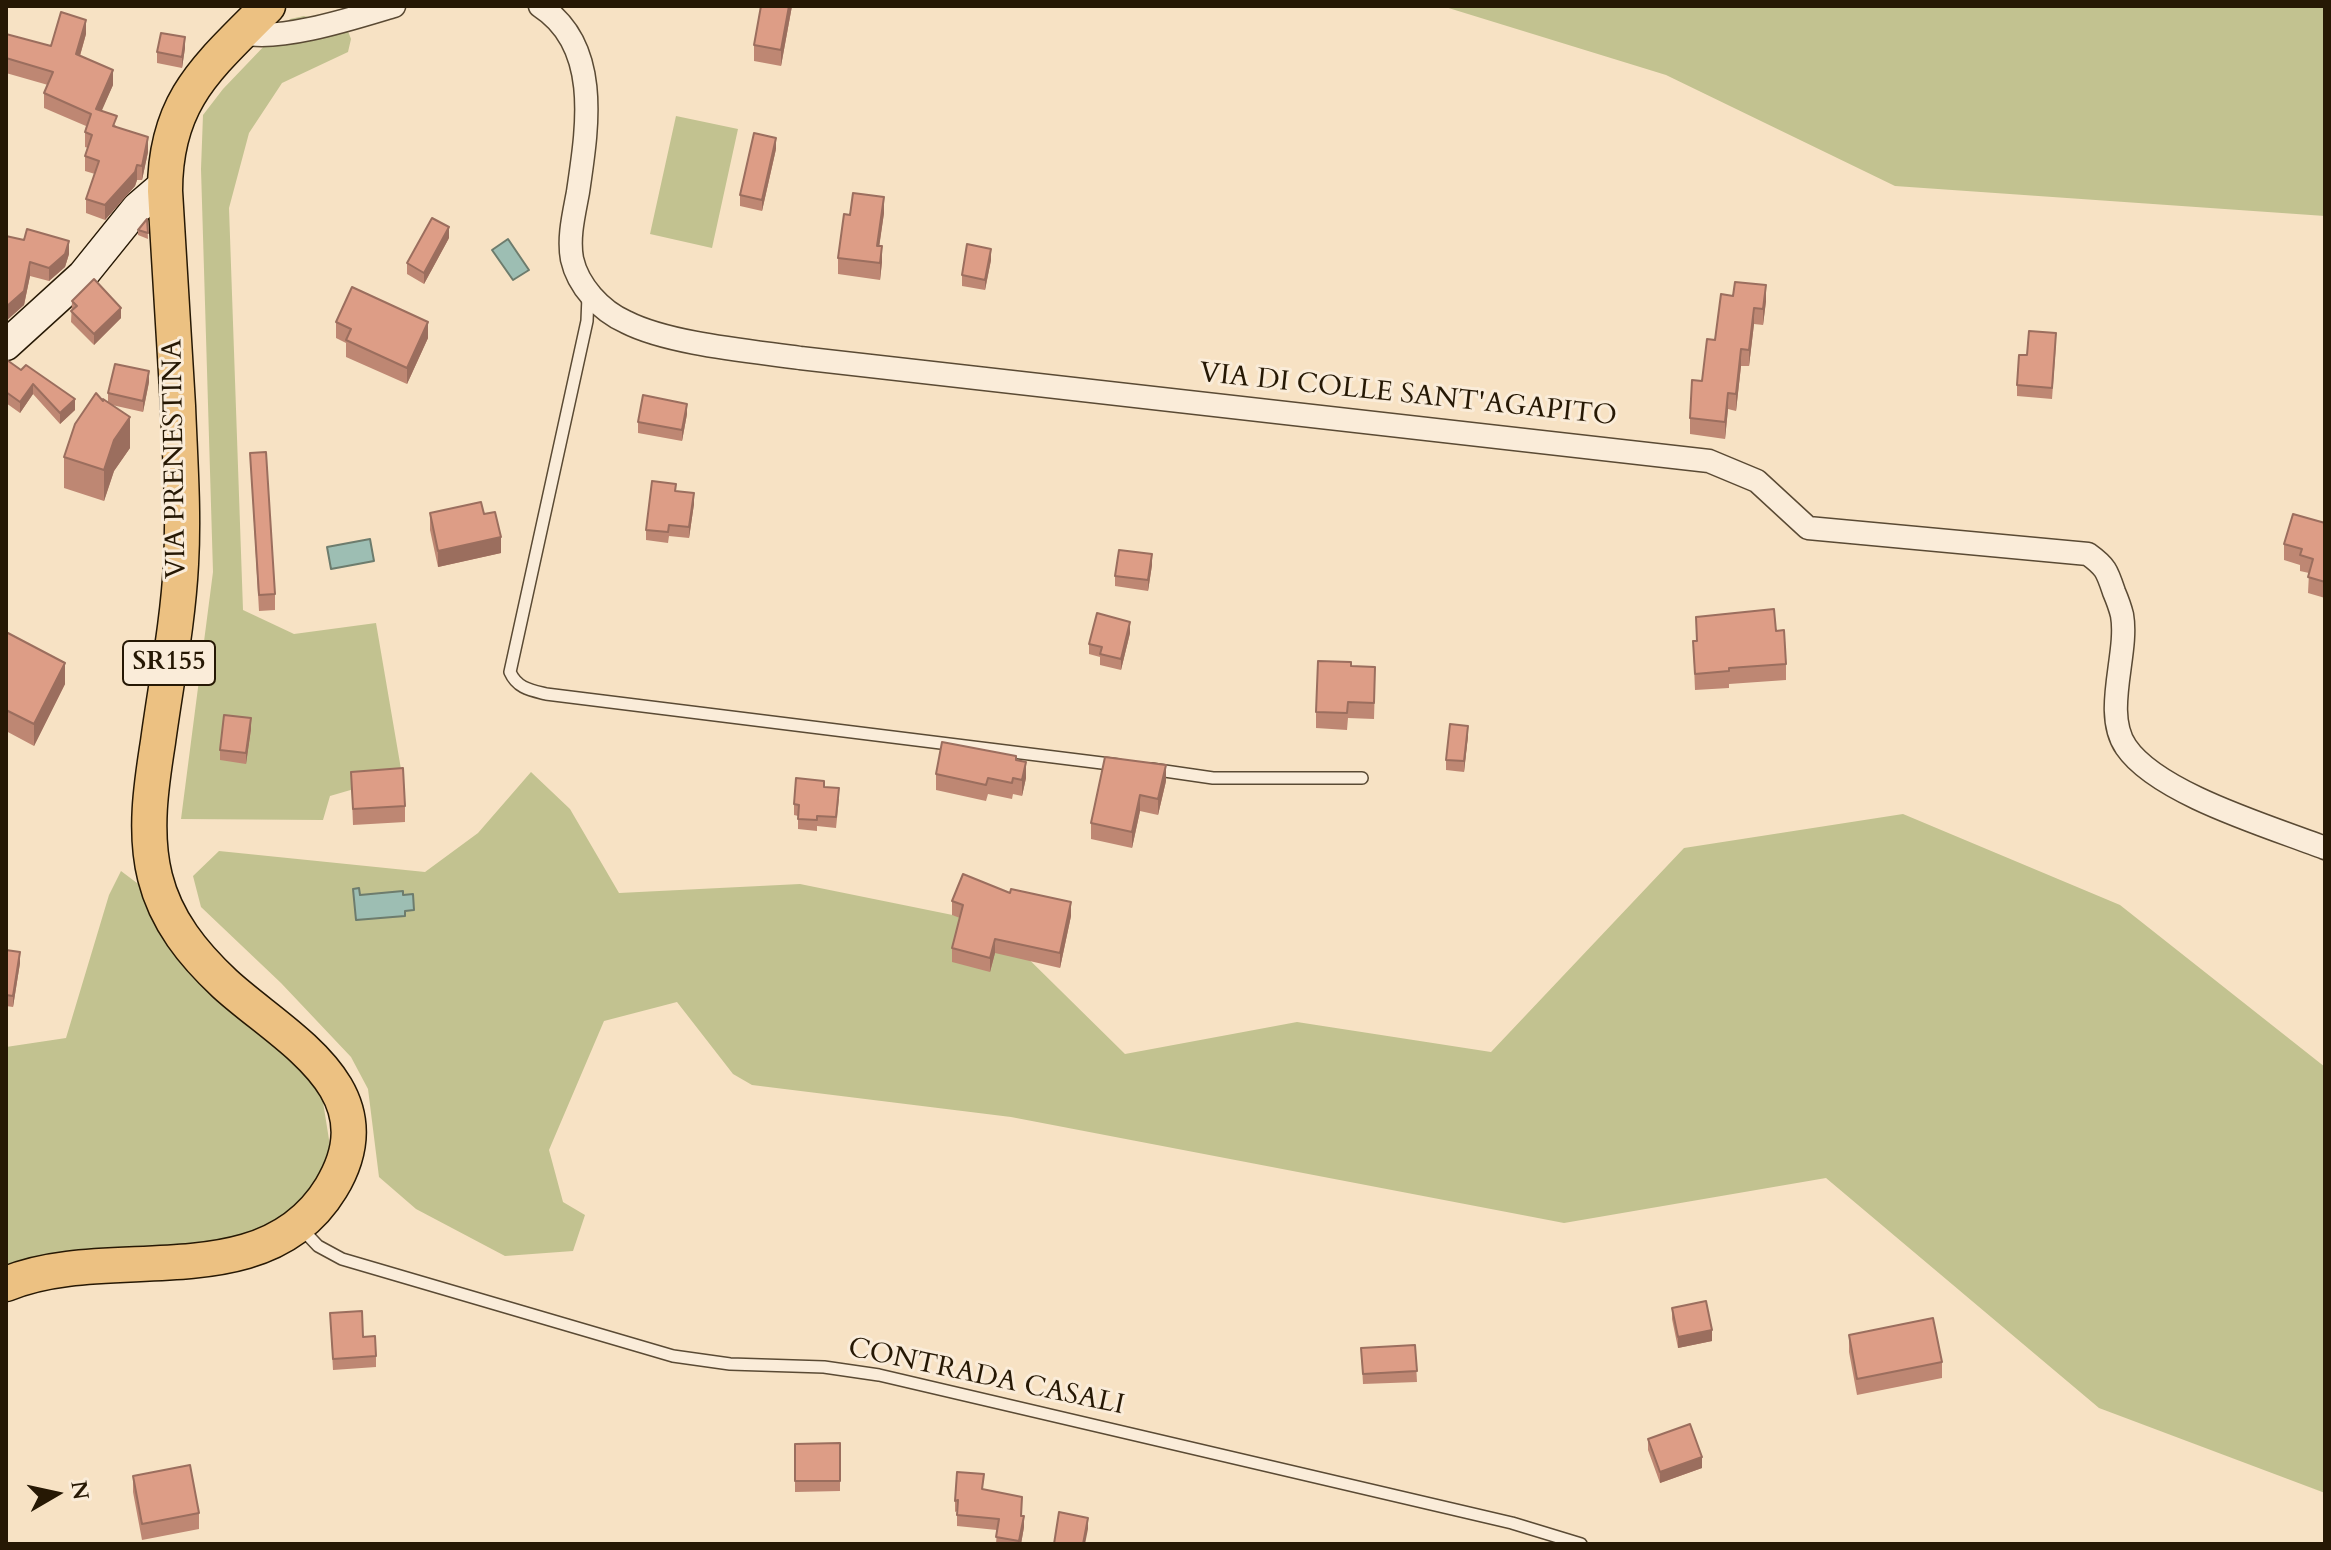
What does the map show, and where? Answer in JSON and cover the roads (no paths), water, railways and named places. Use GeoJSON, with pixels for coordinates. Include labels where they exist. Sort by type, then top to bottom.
{"type":"FeatureCollection","features":[{"type":"Feature","properties":{"kind":"main road","name":"VIA PRENESTINA"},"geometry":{"type":"LineString","coordinates":[[6,1284],[62,1269],[191,1262],[227,1256],[270,1243],[298,1224],[327,1195],[343,1161],[347,1129],[338,1093],[319,1063],[223,983],[191,948],[166,908],[156,883],[150,851],[152,787],[179,585],[182,519],[165,184],[169,146],[184,101],[203,72],[268,6]]}},
{"type":"Feature","properties":{"kind":"street"},"geometry":{"type":"LineString","coordinates":[[242,33],[258,36],[283,34],[394,6]]}},
{"type":"Feature","properties":{"kind":"street","name":"VIA DI COLLE SANT'AGAPITO"},"geometry":{"type":"LineString","coordinates":[[540,6],[566,31],[578,54],[585,78],[582,159],[571,251],[575,270],[587,291],[608,311],[631,325],[664,335],[800,358],[1709,461],[1757,481],[1808,528],[2088,554],[2106,566],[2122,617],[2118,724],[2125,746],[2150,772],[2182,789],[2325,848]]}},
{"type":"Feature","properties":{"kind":"street"},"geometry":{"type":"LineString","coordinates":[[6,345],[83,275],[141,203],[165,184]]}},
{"type":"Feature","properties":{"kind":"lane"},"geometry":{"type":"LineString","coordinates":[[587,291],[587,321],[510,672],[514,681],[523,688],[546,694],[1213,778],[1362,778]]}},
{"type":"Feature","properties":{"kind":"lane","name":"CONTRADA CASALI"},"geometry":{"type":"LineString","coordinates":[[298,1224],[318,1246],[342,1259],[655,1352],[730,1364],[824,1367],[879,1375],[1512,1523],[1581,1544]]}},
{"type":"Feature","properties":{"kind":"water"},"geometry":{"type":"Polygon","coordinates":[[[508,239],[529,270],[513,280],[492,250],[508,239]]]}},
{"type":"Feature","properties":{"kind":"water"},"geometry":{"type":"Polygon","coordinates":[[[370,539],[374,561],[331,569],[327,547],[370,539]]]}},
{"type":"Feature","properties":{"kind":"water"},"geometry":{"type":"Polygon","coordinates":[[[359,888],[360,895],[403,891],[403,895],[413,894],[414,910],[405,911],[405,916],[356,920],[353,889],[359,888]]]}}]}
